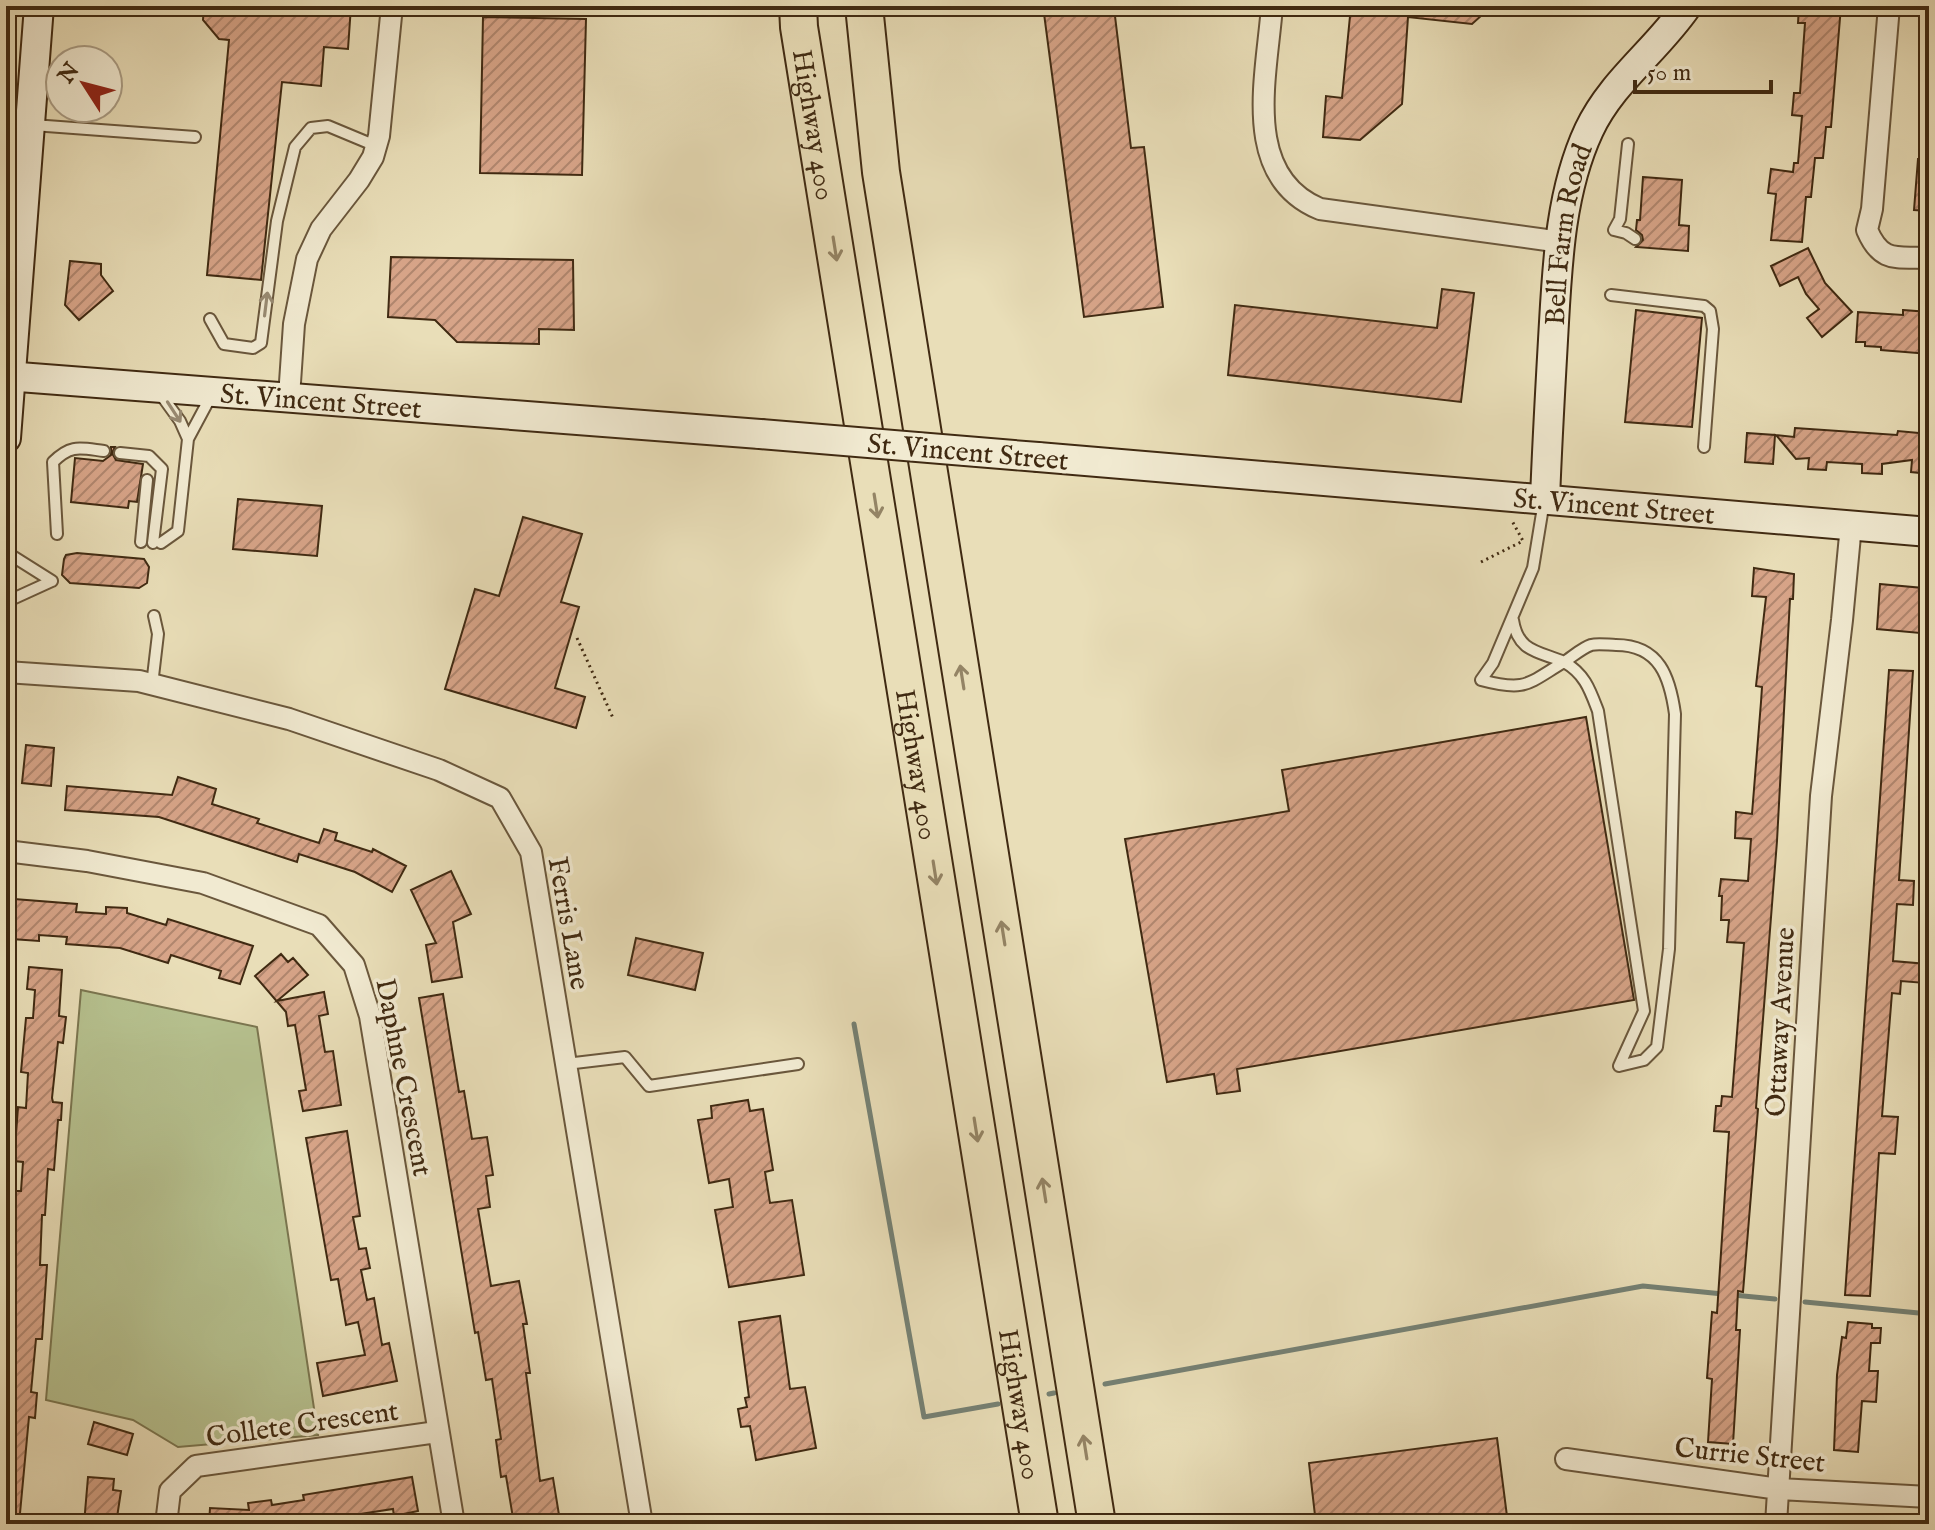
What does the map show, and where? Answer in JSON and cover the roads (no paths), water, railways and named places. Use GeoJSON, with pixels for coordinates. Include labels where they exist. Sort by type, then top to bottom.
{"type":"FeatureCollection","features":[{"type":"Feature","properties":{"kind":"highway","name":"Highway 400"},"geometry":{"type":"LineString","coordinates":[[798,6],[801,42],[1040,1524]]}},
{"type":"Feature","properties":{"kind":"highway","name":"Highway 400"},"geometry":{"type":"LineString","coordinates":[[864,6],[881,172],[1097,1524]]}},
{"type":"Feature","properties":{"kind":"main road"},"geometry":{"type":"LineString","coordinates":[[6,438],[18,124],[39,6]]}},
{"type":"Feature","properties":{"kind":"main road","name":"Bell Farm Road"},"geometry":{"type":"LineString","coordinates":[[1545,499],[1556,291],[1569,191],[1589,130],[1606,100],[1687,6]]}},
{"type":"Feature","properties":{"kind":"main road","name":"St. Vincent Street"},"geometry":{"type":"LineString","coordinates":[[8,376],[760,434],[1929,532]]}},
{"type":"Feature","properties":{"kind":"street"},"geometry":{"type":"LineString","coordinates":[[289,397],[294,324],[307,259],[321,229],[359,180],[376,146],[392,6]]}},
{"type":"Feature","properties":{"kind":"street"},"geometry":{"type":"LineString","coordinates":[[1272,6],[1264,131],[1274,169],[1285,187],[1301,201],[1320,209],[1561,242]]}},
{"type":"Feature","properties":{"kind":"street"},"geometry":{"type":"LineString","coordinates":[[1889,6],[1872,209],[1867,230],[1876,245],[1892,258],[1929,258]]}},
{"type":"Feature","properties":{"kind":"street","name":"Ottaway Avenue"},"geometry":{"type":"LineString","coordinates":[[1776,1524],[1821,796],[1851,525]]}},
{"type":"Feature","properties":{"kind":"street","name":"Ferris Lane"},"geometry":{"type":"LineString","coordinates":[[6,672],[139,681],[289,719],[439,770],[500,798],[531,852],[642,1524]]}},
{"type":"Feature","properties":{"kind":"street","name":"Daphne Crescent"},"geometry":{"type":"LineString","coordinates":[[6,851],[87,861],[203,883],[319,925],[354,965],[370,1016],[454,1524]]}},
{"type":"Feature","properties":{"kind":"street","name":"Collete Crescent"},"geometry":{"type":"LineString","coordinates":[[166,1524],[170,1491],[196,1466],[437,1432]]}},
{"type":"Feature","properties":{"kind":"street","name":"Currie Street"},"geometry":{"type":"LineString","coordinates":[[1566,1459],[1779,1489],[1929,1497]]}},
{"type":"Feature","properties":{"kind":"lane"},"geometry":{"type":"LineString","coordinates":[[18,124],[195,137]]}},
{"type":"Feature","properties":{"kind":"lane"},"geometry":{"type":"LineString","coordinates":[[210,319],[224,344],[253,348],[261,343],[277,221],[295,147],[311,128],[328,126],[376,146]]}},
{"type":"Feature","properties":{"kind":"lane"},"geometry":{"type":"LineString","coordinates":[[1628,144],[1620,219],[1614,230],[1632,233]]}},
{"type":"Feature","properties":{"kind":"lane"},"geometry":{"type":"LineString","coordinates":[[1611,295],[1704,306],[1710,311],[1713,329],[1704,447]]}},
{"type":"Feature","properties":{"kind":"lane"},"geometry":{"type":"LineString","coordinates":[[155,388],[168,402],[188,439]]}},
{"type":"Feature","properties":{"kind":"lane"},"geometry":{"type":"LineString","coordinates":[[152,543],[178,531],[188,439],[213,393]]}},
{"type":"Feature","properties":{"kind":"lane"},"geometry":{"type":"LineString","coordinates":[[57,534],[53,462],[64,451],[76,448],[104,451]]}},
{"type":"Feature","properties":{"kind":"lane"},"geometry":{"type":"LineString","coordinates":[[120,453],[149,456],[162,469],[152,543]]}},
{"type":"Feature","properties":{"kind":"lane"},"geometry":{"type":"LineString","coordinates":[[147,480],[152,543]]}},
{"type":"Feature","properties":{"kind":"lane"},"geometry":{"type":"LineString","coordinates":[[1512,618],[1515,633],[1524,648],[1564,662],[1578,670],[1589,685],[1598,711],[1644,1011],[1619,1066],[1644,1060],[1657,1047],[1669,949],[1673,701],[1662,666],[1646,652],[1625,645],[1591,645],[1564,662],[1529,685],[1501,685],[1481,680],[1493,663],[1533,568],[1545,499]]}},
{"type":"Feature","properties":{"kind":"lane"},"geometry":{"type":"LineString","coordinates":[[6,552],[52,581],[6,602]]}},
{"type":"Feature","properties":{"kind":"lane"},"geometry":{"type":"LineString","coordinates":[[152,685],[158,634],[154,616]]}},
{"type":"Feature","properties":{"kind":"lane"},"geometry":{"type":"LineString","coordinates":[[566,1064],[625,1057],[649,1086],[798,1064]]}},
{"type":"Feature","properties":{"kind":"waterway"},"geometry":{"type":"LineString","coordinates":[[854,1024],[924,1417],[998,1404]]}},
{"type":"Feature","properties":{"kind":"waterway"},"geometry":{"type":"LineString","coordinates":[[1105,1384],[1643,1286],[1723,1294]]}},
{"type":"Feature","properties":{"kind":"waterway"},"geometry":{"type":"LineString","coordinates":[[1733,1295],[1775,1299]]}},
{"type":"Feature","properties":{"kind":"waterway"},"geometry":{"type":"LineString","coordinates":[[1805,1302],[1929,1314]]}},
{"type":"Feature","properties":{"kind":"waterway"},"geometry":{"type":"LineString","coordinates":[[1049,1394],[1054,1393]]}}]}
